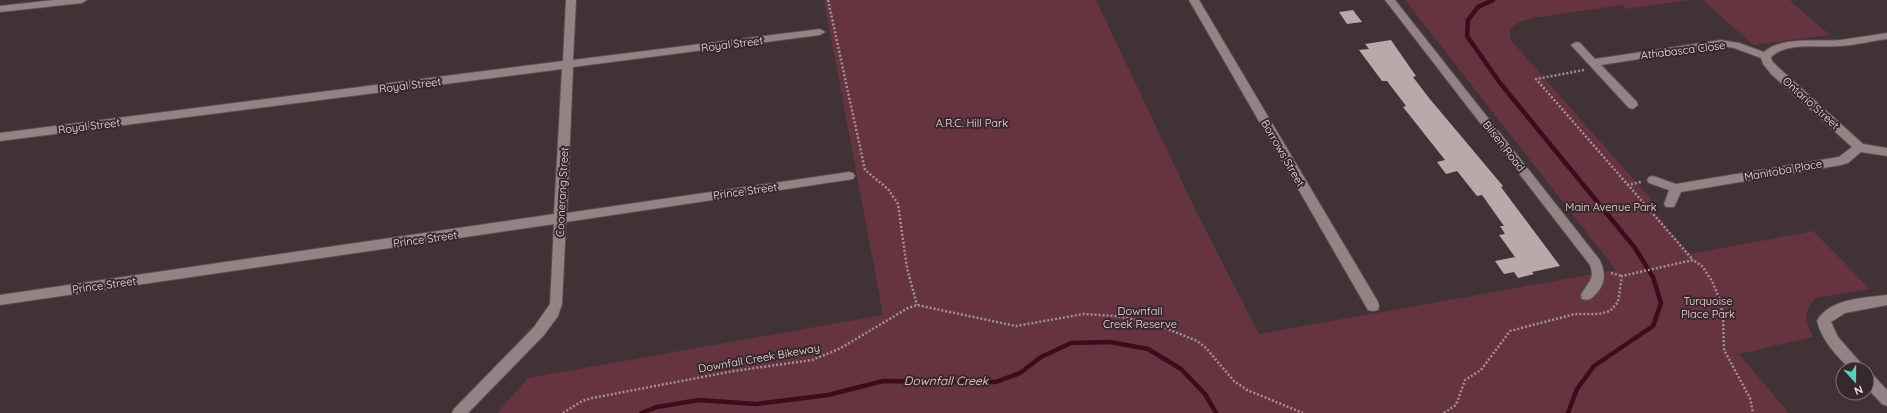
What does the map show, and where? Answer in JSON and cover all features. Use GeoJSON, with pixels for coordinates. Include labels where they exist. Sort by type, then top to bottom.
{"type":"FeatureCollection","features":[{"type":"Feature","properties":{"kind":"street"},"geometry":{"type":"LineString","coordinates":[[0,10],[82,0]]}},
{"type":"Feature","properties":{"kind":"street","name":"Coonerang Street"},"geometry":{"type":"LineString","coordinates":[[460,413],[539,331],[553,312],[557,294],[571,0]]}},
{"type":"Feature","properties":{"kind":"street","name":"Borrows Street"},"geometry":{"type":"LineString","coordinates":[[1194,0],[1372,306]]}},
{"type":"Feature","properties":{"kind":"street","name":"Bilsen Road"},"geometry":{"type":"LineString","coordinates":[[1390,0],[1595,263],[1598,270],[1598,284],[1588,295]]}},
{"type":"Feature","properties":{"kind":"street","name":"Royal Street"},"geometry":{"type":"LineString","coordinates":[[0,137],[820,32]]}},
{"type":"Feature","properties":{"kind":"street"},"geometry":{"type":"LineString","coordinates":[[1766,56],[1770,51],[1778,48],[1815,43],[1840,43],[1887,36]]}},
{"type":"Feature","properties":{"kind":"street","name":"Athabasca Close"},"geometry":{"type":"LineString","coordinates":[[1593,63],[1721,43],[1735,45],[1766,56]]}},
{"type":"Feature","properties":{"kind":"street"},"geometry":{"type":"LineString","coordinates":[[1576,45],[1633,105]]}},
{"type":"Feature","properties":{"kind":"street","name":"Ontario Street"},"geometry":{"type":"LineString","coordinates":[[1766,56],[1767,62],[1770,66],[1860,148]]}},
{"type":"Feature","properties":{"kind":"street"},"geometry":{"type":"LineString","coordinates":[[1860,148],[1887,152]]}},
{"type":"Feature","properties":{"kind":"street","name":"Manitoba Place"},"geometry":{"type":"LineString","coordinates":[[1653,180],[1676,188],[1841,161],[1850,157],[1857,149],[1860,148]]}},
{"type":"Feature","properties":{"kind":"street","name":"Prince Street"},"geometry":{"type":"LineString","coordinates":[[0,300],[849,176]]}},
{"type":"Feature","properties":{"kind":"street"},"geometry":{"type":"LineString","coordinates":[[1670,204],[1676,188]]}},
{"type":"Feature","properties":{"kind":"street"},"geometry":{"type":"LineString","coordinates":[[1852,361],[1831,338],[1824,326],[1824,321],[1830,312],[1838,309],[1887,300]]}},
{"type":"Feature","properties":{"kind":"street"},"geometry":{"type":"LineString","coordinates":[[1875,387],[1887,400]]}},
{"type":"Feature","properties":{"kind":"path"},"geometry":{"type":"LineString","coordinates":[[828,0],[865,170],[888,188],[898,204],[907,268],[917,305],[1016,326],[1084,314],[1116,316],[1156,324],[1197,341],[1206,348],[1234,381],[1247,390],[1303,413]]}},
{"type":"Feature","properties":{"kind":"path"},"geometry":{"type":"LineString","coordinates":[[1593,63],[1586,70],[1536,78],[1692,260],[1702,266],[1712,281],[1719,298],[1723,316],[1724,350],[1750,398],[1753,413]]}},
{"type":"Feature","properties":{"kind":"path"},"geometry":{"type":"LineString","coordinates":[[1444,413],[1456,405],[1465,380],[1482,370],[1510,331],[1575,314],[1599,314],[1610,311],[1618,302],[1622,276],[1692,260]]}},
{"type":"Feature","properties":{"kind":"path","name":"Downfall Creek Bikeway"},"geometry":{"type":"LineString","coordinates":[[563,413],[582,401],[592,398],[734,371],[812,360],[839,349],[908,308],[917,305]]}},
{"type":"Feature","properties":{"kind":"green space"},"geometry":{"type":"Polygon","coordinates":[[[824,0],[1096,0],[1196,211],[1259,334],[1616,270],[1405,0],[1690,0],[1626,9],[1622,5],[1533,18],[1519,22],[1510,30],[1510,39],[1657,206],[1650,208],[1690,254],[1813,231],[1870,289],[1815,298],[1808,308],[1806,317],[1813,337],[1739,354],[1789,413],[497,413],[528,378],[883,315],[824,0]]]}},
{"type":"Feature","properties":{"kind":"green space"},"geometry":{"type":"Polygon","coordinates":[[[1703,0],[1794,0],[1790,1],[1830,35],[1753,45],[1703,0]]]}},
{"type":"Feature","properties":{"kind":"building"},"geometry":{"type":"Polygon","coordinates":[[[1353,10],[1362,22],[1347,24],[1339,12],[1353,10]]]}},
{"type":"Feature","properties":{"kind":"building"},"geometry":{"type":"Polygon","coordinates":[[[1391,40],[1416,76],[1413,77],[1503,186],[1501,187],[1560,266],[1532,272],[1534,274],[1518,278],[1514,272],[1504,274],[1495,261],[1515,257],[1499,235],[1505,234],[1500,226],[1504,226],[1482,195],[1477,196],[1457,171],[1446,174],[1437,162],[1445,160],[1403,107],[1406,106],[1387,81],[1382,81],[1359,50],[1369,49],[1365,44],[1391,40]]]}},
{"type":"Feature","properties":{"kind":"waterway"},"geometry":{"type":"LineString","coordinates":[[1493,0],[1478,7],[1468,20],[1467,36],[1500,83],[1635,248],[1653,277],[1661,303],[1653,326],[1594,366],[1577,389],[1568,413]]}},
{"type":"Feature","properties":{"kind":"waterway","name":"Downfall Creek"},"geometry":{"type":"LineString","coordinates":[[641,413],[657,407],[699,400],[756,404],[828,395],[883,381],[996,382],[1020,373],[1041,357],[1071,343],[1110,342],[1148,349],[1181,369],[1205,394],[1216,413]]}},
{"type":"Feature","properties":{"kind":"park label","name":"A.R.C. Hill Park"},"geometry":{"type":"Point","coordinates":[972,123]}},
{"type":"Feature","properties":{"kind":"park label","name":"Main Avenue Park"},"geometry":{"type":"Point","coordinates":[1611,207]}},
{"type":"Feature","properties":{"kind":"park label","name":"Turquoise Place Park"},"geometry":{"type":"Point","coordinates":[1708,307]}},
{"type":"Feature","properties":{"kind":"park label","name":"Downfall Creek Reserve"},"geometry":{"type":"Point","coordinates":[1140,317]}}]}
